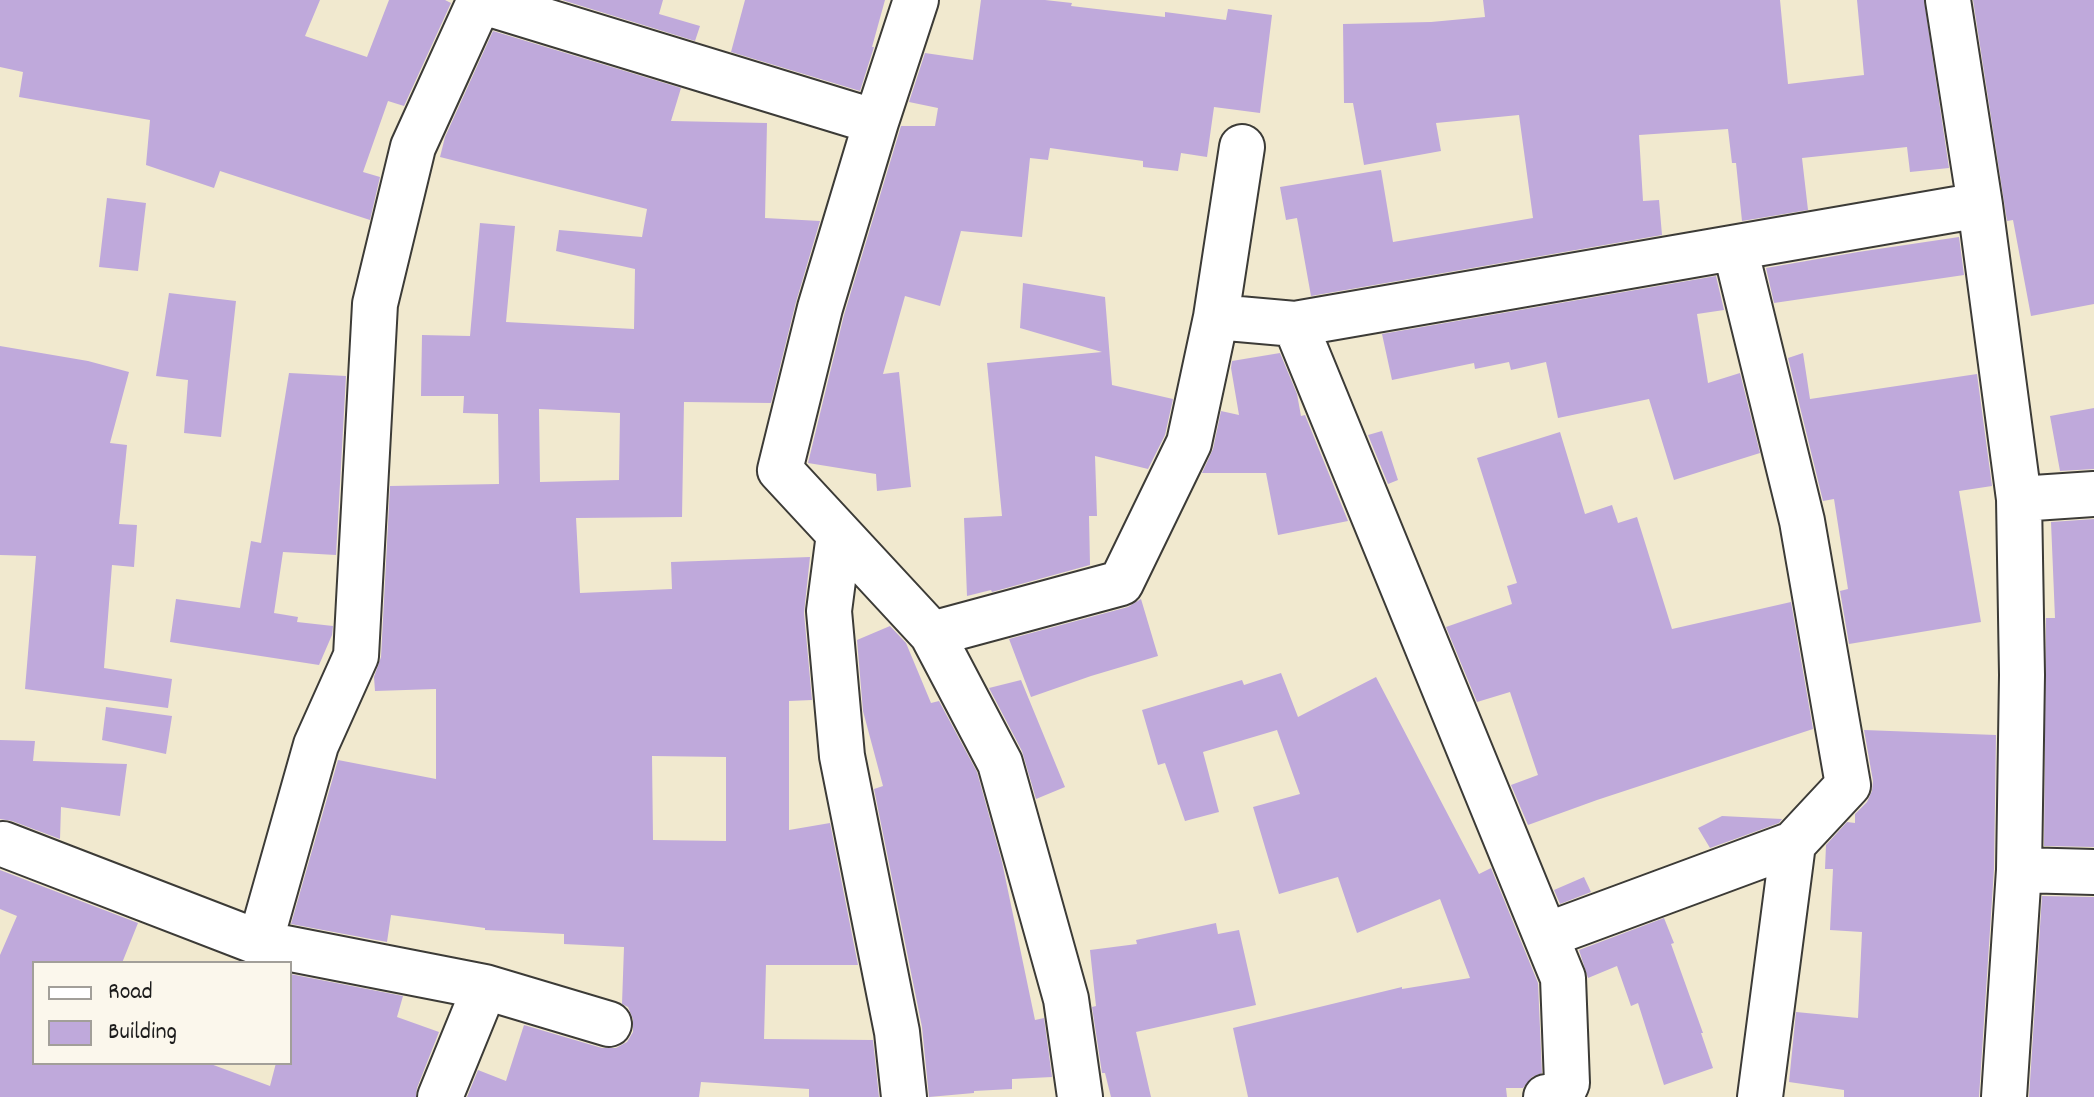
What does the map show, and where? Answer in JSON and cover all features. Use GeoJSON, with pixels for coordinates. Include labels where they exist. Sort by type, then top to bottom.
{"type":"FeatureCollection","features":[{"type":"Feature","properties":{"kind":"street"},"geometry":{"type":"LineString","coordinates":[[916,0],[820,308],[780,470],[932,634],[1000,763],[1066,999],[1080,1097]]}},
{"type":"Feature","properties":{"kind":"street"},"geometry":{"type":"LineString","coordinates":[[1948,0],[1980,205],[2019,499],[2022,675],[2019,870],[2004,1097]]}},
{"type":"Feature","properties":{"kind":"street"},"geometry":{"type":"LineString","coordinates":[[260,943],[316,745],[356,656],[375,304],[413,147],[480,1],[876,122]]}},
{"type":"Feature","properties":{"kind":"street"},"geometry":{"type":"LineString","coordinates":[[932,634],[1121,583],[1189,443],[1216,317],[1242,147]]}},
{"type":"Feature","properties":{"kind":"street"},"geometry":{"type":"LineString","coordinates":[[1216,317],[1295,324],[1980,205]]}},
{"type":"Feature","properties":{"kind":"street"},"geometry":{"type":"LineString","coordinates":[[1547,935],[1793,844],[1848,785],[1802,521],[1735,248]]}},
{"type":"Feature","properties":{"kind":"street"},"geometry":{"type":"LineString","coordinates":[[1295,324],[1563,978],[1567,1083],[1561,1096],[1546,1097]]}},
{"type":"Feature","properties":{"kind":"street"},"geometry":{"type":"LineString","coordinates":[[2019,499],[2094,494]]}},
{"type":"Feature","properties":{"kind":"street"},"geometry":{"type":"LineString","coordinates":[[839,534],[829,611],[842,756],[897,1032],[904,1097]]}},
{"type":"Feature","properties":{"kind":"street"},"geometry":{"type":"LineString","coordinates":[[3,844],[260,943],[485,987],[609,1024]]}},
{"type":"Feature","properties":{"kind":"street"},"geometry":{"type":"LineString","coordinates":[[1760,1097],[1793,844]]}},
{"type":"Feature","properties":{"kind":"street"},"geometry":{"type":"LineString","coordinates":[[2019,870],[2094,872]]}},
{"type":"Feature","properties":{"kind":"street"},"geometry":{"type":"LineString","coordinates":[[440,1097],[485,987]]}},
{"type":"Feature","properties":{"kind":"building"},"geometry":{"type":"Polygon","coordinates":[[[0,0],[320,0],[305,36],[367,57],[389,0],[445,0],[451,3],[404,106],[388,101],[363,172],[380,177],[370,220],[220,171],[214,188],[146,165],[150,120],[19,97],[23,72],[0,67],[0,0]]]}},
{"type":"Feature","properties":{"kind":"building"},"geometry":{"type":"Polygon","coordinates":[[[562,0],[663,0],[659,14],[700,26],[695,41],[562,0]]]}},
{"type":"Feature","properties":{"kind":"building"},"geometry":{"type":"Polygon","coordinates":[[[745,0],[885,0],[860,91],[731,52],[745,0]]]}},
{"type":"Feature","properties":{"kind":"building"},"geometry":{"type":"Polygon","coordinates":[[[981,0],[1045,0],[1165,17],[1165,12],[1226,20],[1228,9],[1272,15],[1260,113],[1214,107],[1207,157],[1181,153],[1178,171],[1143,167],[1143,161],[1050,148],[1048,160],[1030,158],[1022,237],[961,231],[940,306],[905,296],[883,374],[899,372],[911,487],[877,491],[876,474],[808,463],[844,315],[901,126],[935,126],[938,108],[909,102],[925,53],[973,60],[981,0]]]}},
{"type":"Feature","properties":{"kind":"building"},"geometry":{"type":"Polygon","coordinates":[[[1483,0],[1780,0],[1788,84],[1864,75],[1857,0],[1924,0],[1949,168],[1910,172],[1907,147],[1802,158],[1808,210],[1742,221],[1736,163],[1732,163],[1728,129],[1639,135],[1643,201],[1659,200],[1662,235],[1311,296],[1297,218],[1286,220],[1280,187],[1381,170],[1393,242],[1533,218],[1519,115],[1436,123],[1441,151],[1364,165],[1353,103],[1344,103],[1343,24],[1485,17],[1483,0]]]}},
{"type":"Feature","properties":{"kind":"building"},"geometry":{"type":"Polygon","coordinates":[[[1973,0],[2094,0],[2094,304],[2031,316],[2013,220],[2007,221],[1973,0]]]}},
{"type":"Feature","properties":{"kind":"building"},"geometry":{"type":"Polygon","coordinates":[[[493,31],[681,88],[671,121],[767,123],[765,218],[820,221],[771,403],[684,402],[682,517],[576,518],[580,593],[672,589],[671,562],[810,557],[804,613],[812,700],[789,701],[789,830],[830,823],[858,965],[766,965],[764,1039],[873,1040],[879,1097],[809,1097],[809,1089],[701,1082],[699,1097],[467,1097],[478,1070],[506,1081],[524,1025],[602,1048],[616,1048],[627,1042],[633,1032],[633,1019],[628,1007],[622,1004],[624,947],[564,944],[564,934],[485,930],[391,915],[387,942],[291,924],[338,760],[436,779],[436,689],[375,691],[374,677],[381,657],[390,486],[499,484],[498,414],[463,413],[464,396],[421,396],[422,335],[470,336],[480,223],[515,226],[506,322],[634,329],[635,269],[556,251],[559,230],[642,237],[647,209],[440,157],[445,137],[493,31]],[[539,409],[540,482],[619,480],[620,413],[539,409]],[[652,756],[653,840],[726,841],[726,757],[652,756]]]}},
{"type":"Feature","properties":{"kind":"building"},"geometry":{"type":"Polygon","coordinates":[[[107,198],[146,203],[138,271],[99,267],[107,198]]]}},
{"type":"Feature","properties":{"kind":"building"},"geometry":{"type":"Polygon","coordinates":[[[1959,237],[1964,275],[1774,303],[1766,268],[1959,237]]]}},
{"type":"Feature","properties":{"kind":"building"},"geometry":{"type":"Polygon","coordinates":[[[1716,276],[1724,310],[1697,314],[1708,383],[1740,373],[1760,453],[1674,480],[1649,399],[1558,418],[1546,362],[1511,370],[1509,362],[1475,369],[1474,363],[1392,380],[1382,334],[1716,276]]]}},
{"type":"Feature","properties":{"kind":"building"},"geometry":{"type":"Polygon","coordinates":[[[1023,283],[1105,297],[1112,385],[1173,399],[1165,435],[1148,469],[1095,456],[1097,516],[1089,516],[1090,565],[967,596],[964,518],[1002,516],[987,363],[1102,352],[1020,328],[1023,283]]]}},
{"type":"Feature","properties":{"kind":"building"},"geometry":{"type":"Polygon","coordinates":[[[169,293],[236,301],[221,437],[184,433],[188,380],[156,376],[169,293]]]}},
{"type":"Feature","properties":{"kind":"building"},"geometry":{"type":"Polygon","coordinates":[[[0,346],[88,361],[129,372],[110,443],[127,445],[119,524],[137,525],[134,567],[112,565],[104,668],[172,679],[168,708],[25,689],[36,556],[0,555],[0,346]]]}},
{"type":"Feature","properties":{"kind":"building"},"geometry":{"type":"Polygon","coordinates":[[[1280,353],[1297,394],[1301,416],[1305,415],[1348,521],[1278,535],[1266,473],[1202,473],[1213,449],[1221,411],[1239,415],[1232,361],[1280,353]]]}},
{"type":"Feature","properties":{"kind":"building"},"geometry":{"type":"Polygon","coordinates":[[[1803,353],[1810,399],[1977,374],[1992,486],[1959,491],[1981,622],[1849,644],[1840,591],[1848,589],[1834,499],[1823,501],[1788,358],[1803,353]]]}},
{"type":"Feature","properties":{"kind":"building"},"geometry":{"type":"Polygon","coordinates":[[[289,373],[346,376],[336,555],[283,552],[274,613],[298,617],[297,622],[333,626],[319,665],[170,642],[176,599],[240,608],[251,541],[261,543],[289,373]]]}},
{"type":"Feature","properties":{"kind":"building"},"geometry":{"type":"Polygon","coordinates":[[[2094,408],[2094,469],[2060,471],[2050,416],[2094,408]]]}},
{"type":"Feature","properties":{"kind":"building"},"geometry":{"type":"Polygon","coordinates":[[[1382,431],[1398,480],[1388,484],[1368,435],[1382,431]]]}},
{"type":"Feature","properties":{"kind":"building"},"geometry":{"type":"Polygon","coordinates":[[[1560,432],[1585,514],[1612,505],[1618,523],[1637,517],[1672,629],[1791,602],[1813,729],[1528,825],[1511,785],[1538,775],[1510,692],[1477,702],[1446,627],[1512,604],[1507,586],[1517,583],[1477,458],[1560,432]]]}},
{"type":"Feature","properties":{"kind":"building"},"geometry":{"type":"Polygon","coordinates":[[[2094,519],[2094,847],[2044,846],[2046,618],[2055,618],[2051,522],[2094,519]]]}},
{"type":"Feature","properties":{"kind":"building"},"geometry":{"type":"Polygon","coordinates":[[[1141,599],[1158,656],[1031,697],[1009,639],[1128,607],[1141,599]]]}},
{"type":"Feature","properties":{"kind":"building"},"geometry":{"type":"Polygon","coordinates":[[[890,626],[906,643],[931,703],[939,701],[977,772],[1002,862],[1035,1020],[1044,1018],[1052,1077],[1012,1079],[1012,1089],[929,1097],[922,1027],[874,789],[883,786],[863,711],[857,640],[890,626]]]}},
{"type":"Feature","properties":{"kind":"building"},"geometry":{"type":"Polygon","coordinates":[[[1281,673],[1298,717],[1376,677],[1479,874],[1491,868],[1538,983],[1542,1073],[1532,1077],[1523,1088],[1506,1088],[1507,1097],[1248,1097],[1233,1028],[1402,987],[1470,978],[1440,899],[1357,933],[1338,877],[1279,894],[1253,807],[1300,794],[1277,730],[1203,752],[1219,812],[1185,821],[1165,763],[1158,765],[1142,710],[1242,680],[1244,685],[1281,673]]]}},
{"type":"Feature","properties":{"kind":"building"},"geometry":{"type":"Polygon","coordinates":[[[1021,680],[1065,787],[1036,799],[1022,751],[989,688],[1021,680]]]}},
{"type":"Feature","properties":{"kind":"building"},"geometry":{"type":"Polygon","coordinates":[[[106,707],[172,716],[166,754],[102,740],[106,707]]]}},
{"type":"Feature","properties":{"kind":"building"},"geometry":{"type":"Polygon","coordinates":[[[1864,730],[1996,735],[1994,869],[1979,1097],[1844,1097],[1844,1090],[1789,1082],[1796,1012],[1858,1018],[1862,932],[1830,930],[1833,869],[1825,869],[1826,845],[1847,822],[1855,823],[1855,814],[1867,802],[1872,791],[1864,730]]]}},
{"type":"Feature","properties":{"kind":"building"},"geometry":{"type":"Polygon","coordinates":[[[0,740],[35,741],[33,761],[127,764],[120,816],[61,807],[60,839],[0,819],[0,740]]]}},
{"type":"Feature","properties":{"kind":"building"},"geometry":{"type":"Polygon","coordinates":[[[1722,816],[1782,819],[1779,823],[1710,848],[1698,828],[1722,816]]]}},
{"type":"Feature","properties":{"kind":"building"},"geometry":{"type":"Polygon","coordinates":[[[0,870],[138,923],[123,961],[32,961],[32,1065],[213,1065],[270,1086],[275,1065],[292,1065],[292,974],[403,996],[397,1017],[439,1032],[416,1097],[0,1097],[0,955],[17,916],[0,909],[0,870]]]}},
{"type":"Feature","properties":{"kind":"building"},"geometry":{"type":"Polygon","coordinates":[[[1584,877],[1591,892],[1560,904],[1554,890],[1584,877]]]}},
{"type":"Feature","properties":{"kind":"building"},"geometry":{"type":"Polygon","coordinates":[[[2042,896],[2094,897],[2094,1097],[2029,1097],[2042,896]]]}},
{"type":"Feature","properties":{"kind":"building"},"geometry":{"type":"Polygon","coordinates":[[[1664,918],[1713,1068],[1664,1085],[1638,1003],[1631,1006],[1617,966],[1588,978],[1579,950],[1664,918]]]}},
{"type":"Feature","properties":{"kind":"building"},"geometry":{"type":"Polygon","coordinates":[[[1216,923],[1218,934],[1239,930],[1256,1005],[1136,1032],[1151,1097],[1111,1097],[1105,1073],[1102,1073],[1092,1007],[1096,1006],[1090,950],[1137,944],[1136,940],[1216,923]]]}}]}
